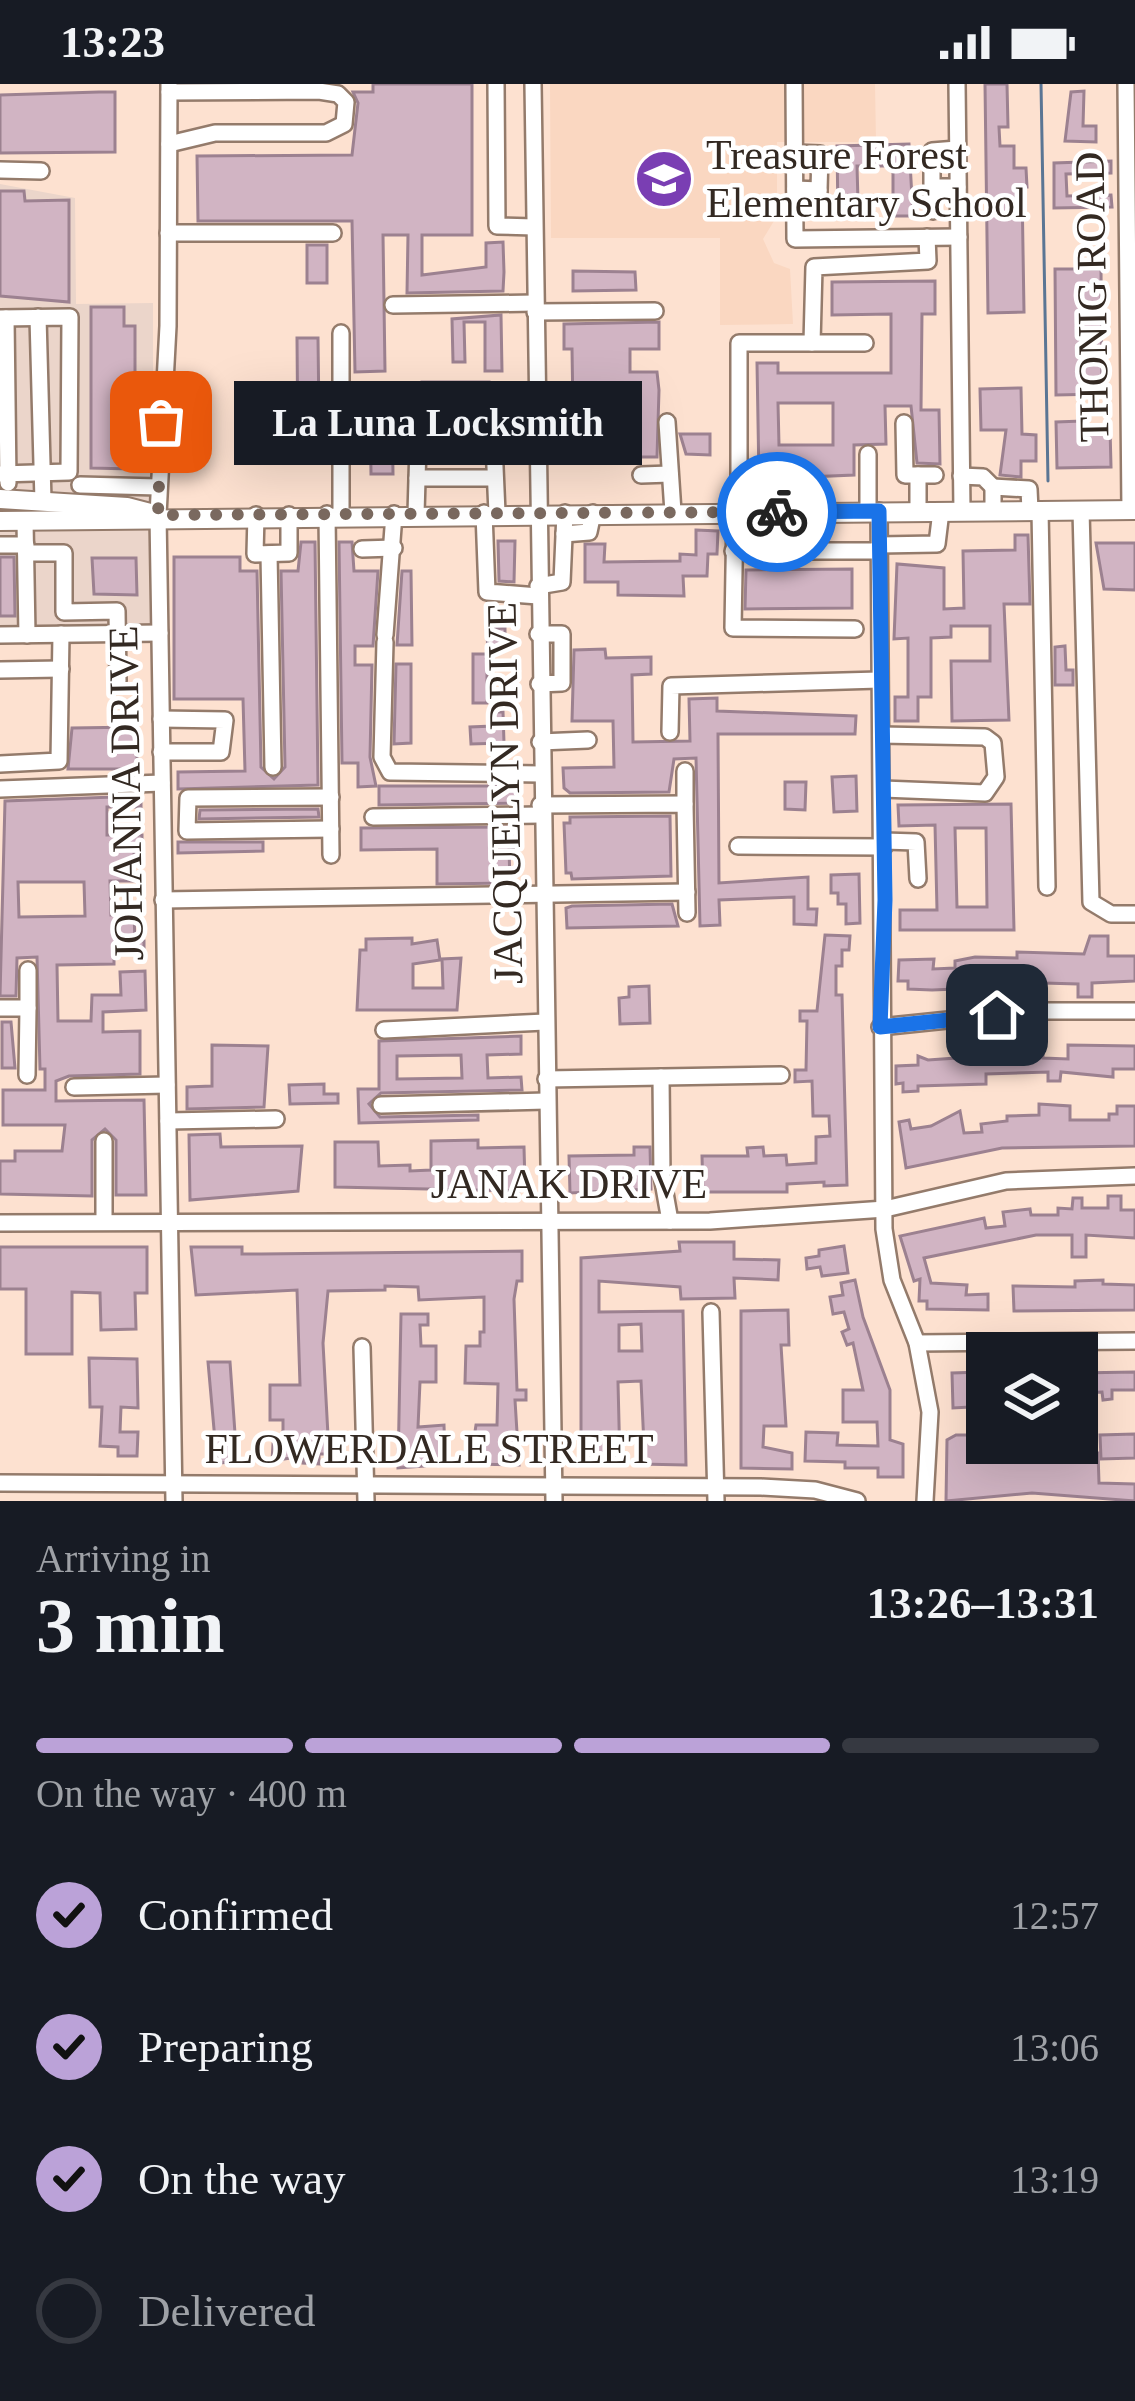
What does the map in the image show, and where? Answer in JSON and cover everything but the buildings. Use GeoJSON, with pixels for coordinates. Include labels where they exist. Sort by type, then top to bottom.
{"type":"FeatureCollection","features":[{"type":"Feature","properties":{"kind":"main road"},"geometry":{"type":"LineString","coordinates":[[4,499],[43,501],[76,487],[158,515]]}},
{"type":"Feature","properties":{"kind":"main road"},"geometry":{"type":"LineString","coordinates":[[0,521],[129,521],[158,515],[1132,510]]}},
{"type":"Feature","properties":{"kind":"street"},"geometry":{"type":"LineString","coordinates":[[496,84],[497,226],[534,227]]}},
{"type":"Feature","properties":{"kind":"street","name":"JACQUELYN DRIVE"},"geometry":{"type":"LineString","coordinates":[[532,84],[539,774],[554,1494]]}},
{"type":"Feature","properties":{"kind":"street"},"geometry":{"type":"LineString","coordinates":[[794,84],[795,239],[958,237]]}},
{"type":"Feature","properties":{"kind":"street"},"geometry":{"type":"LineString","coordinates":[[734,551],[937,544],[961,476],[956,84]]}},
{"type":"Feature","properties":{"kind":"street","name":"THONIG ROAD"},"geometry":{"type":"LineString","coordinates":[[1126,84],[1132,510]]}},
{"type":"Feature","properties":{"kind":"street"},"geometry":{"type":"LineString","coordinates":[[169,88],[319,91],[338,94],[346,102],[344,124],[326,133],[215,134],[169,144]]}},
{"type":"Feature","properties":{"kind":"street","name":"JOHANNA DRIVE"},"geometry":{"type":"LineString","coordinates":[[169,88],[158,515],[174,1492]]}},
{"type":"Feature","properties":{"kind":"street"},"geometry":{"type":"LineString","coordinates":[[933,211],[932,151],[957,149]]}},
{"type":"Feature","properties":{"kind":"street"},"geometry":{"type":"LineString","coordinates":[[795,153],[820,154],[819,209]]}},
{"type":"Feature","properties":{"kind":"street"},"geometry":{"type":"LineString","coordinates":[[0,170],[41,171]]}},
{"type":"Feature","properties":{"kind":"street"},"geometry":{"type":"LineString","coordinates":[[932,187],[958,187]]}},
{"type":"Feature","properties":{"kind":"street"},"geometry":{"type":"LineString","coordinates":[[795,189],[819,190]]}},
{"type":"Feature","properties":{"kind":"street"},"geometry":{"type":"LineString","coordinates":[[168,233],[333,233]]}},
{"type":"Feature","properties":{"kind":"street"},"geometry":{"type":"LineString","coordinates":[[812,343],[814,267],[928,261],[927,237]]}},
{"type":"Feature","properties":{"kind":"street"},"geometry":{"type":"LineString","coordinates":[[393,305],[655,311]]}},
{"type":"Feature","properties":{"kind":"street"},"geometry":{"type":"LineString","coordinates":[[38,317],[43,501]]}},
{"type":"Feature","properties":{"kind":"street"},"geometry":{"type":"LineString","coordinates":[[4,499],[3,318],[70,317],[76,487]]}},
{"type":"Feature","properties":{"kind":"street"},"geometry":{"type":"LineString","coordinates":[[332,855],[334,515],[341,333]]}},
{"type":"Feature","properties":{"kind":"street"},"geometry":{"type":"LineString","coordinates":[[855,629],[733,628],[739,343],[865,343]]}},
{"type":"Feature","properties":{"kind":"street"},"geometry":{"type":"LineString","coordinates":[[536,393],[510,394],[507,428],[494,444],[487,592],[498,597],[538,591],[562,581],[565,513]]}},
{"type":"Feature","properties":{"kind":"street"},"geometry":{"type":"LineString","coordinates":[[667,422],[673,512]]}},
{"type":"Feature","properties":{"kind":"street"},"geometry":{"type":"LineString","coordinates":[[904,422],[905,476],[927,475],[918,511]]}},
{"type":"Feature","properties":{"kind":"street"},"geometry":{"type":"LineString","coordinates":[[416,514],[418,445],[494,444]]}},
{"type":"Feature","properties":{"kind":"street"},"geometry":{"type":"LineString","coordinates":[[868,454],[879,548],[885,1209],[892,1280],[917,1343],[930,1412],[925,1501]]}},
{"type":"Feature","properties":{"kind":"street"},"geometry":{"type":"LineString","coordinates":[[4,474],[42,476],[76,487],[159,487]]}},
{"type":"Feature","properties":{"kind":"street"},"geometry":{"type":"LineString","coordinates":[[641,475],[670,474]]}},
{"type":"Feature","properties":{"kind":"street"},"geometry":{"type":"LineString","coordinates":[[961,476],[983,477],[993,487],[1028,488],[1035,510],[1047,887]]}},
{"type":"Feature","properties":{"kind":"street"},"geometry":{"type":"LineString","coordinates":[[417,478],[495,478]]}},
{"type":"Feature","properties":{"kind":"street"},"geometry":{"type":"LineString","coordinates":[[993,487],[993,510]]}},
{"type":"Feature","properties":{"kind":"street"},"geometry":{"type":"LineString","coordinates":[[1081,510],[1091,902],[1112,914],[1135,914]]}},
{"type":"Feature","properties":{"kind":"street"},"geometry":{"type":"LineString","coordinates":[[812,551],[813,512]]}},
{"type":"Feature","properties":{"kind":"street"},"geometry":{"type":"LineString","coordinates":[[565,534],[589,532],[593,513]]}},
{"type":"Feature","properties":{"kind":"street"},"geometry":{"type":"LineString","coordinates":[[394,514],[394,548],[387,572],[382,757],[390,772],[539,774]]}},
{"type":"Feature","properties":{"kind":"street"},"geometry":{"type":"LineString","coordinates":[[256,515],[255,554],[289,553],[289,515]]}},
{"type":"Feature","properties":{"kind":"street"},"geometry":{"type":"LineString","coordinates":[[25,521],[27,635]]}},
{"type":"Feature","properties":{"kind":"street"},"geometry":{"type":"LineString","coordinates":[[0,545],[64,553],[64,612],[117,611],[118,681]]}},
{"type":"Feature","properties":{"kind":"street"},"geometry":{"type":"LineString","coordinates":[[362,549],[394,548]]}},
{"type":"Feature","properties":{"kind":"street"},"geometry":{"type":"LineString","coordinates":[[269,554],[273,767]]}},
{"type":"Feature","properties":{"kind":"street"},"geometry":{"type":"LineString","coordinates":[[0,635],[160,633]]}},
{"type":"Feature","properties":{"kind":"street"},"geometry":{"type":"LineString","coordinates":[[0,764],[58,761],[61,634]]}},
{"type":"Feature","properties":{"kind":"street"},"geometry":{"type":"LineString","coordinates":[[538,634],[562,634],[562,683],[539,684]]}},
{"type":"Feature","properties":{"kind":"street"},"geometry":{"type":"LineString","coordinates":[[0,670],[61,669]]}},
{"type":"Feature","properties":{"kind":"street"},"geometry":{"type":"LineString","coordinates":[[670,732],[671,686],[879,680]]}},
{"type":"Feature","properties":{"kind":"street"},"geometry":{"type":"LineString","coordinates":[[161,719],[221,717],[225,749],[161,752]]}},
{"type":"Feature","properties":{"kind":"street"},"geometry":{"type":"LineString","coordinates":[[881,735],[985,737],[993,743],[997,777],[985,793],[883,789]]}},
{"type":"Feature","properties":{"kind":"street"},"geometry":{"type":"LineString","coordinates":[[539,742],[588,740]]}},
{"type":"Feature","properties":{"kind":"street"},"geometry":{"type":"LineString","coordinates":[[685,771],[687,913]]}},
{"type":"Feature","properties":{"kind":"street"},"geometry":{"type":"LineString","coordinates":[[0,789],[162,783]]}},
{"type":"Feature","properties":{"kind":"street"},"geometry":{"type":"LineString","coordinates":[[331,797],[188,798],[188,831],[331,829]]}},
{"type":"Feature","properties":{"kind":"street"},"geometry":{"type":"LineString","coordinates":[[374,817],[685,804]]}},
{"type":"Feature","properties":{"kind":"street"},"geometry":{"type":"LineString","coordinates":[[738,846],[916,842],[918,879]]}},
{"type":"Feature","properties":{"kind":"street"},"geometry":{"type":"LineString","coordinates":[[163,900],[687,892]]}},
{"type":"Feature","properties":{"kind":"street"},"geometry":{"type":"LineString","coordinates":[[27,1075],[28,970]]}},
{"type":"Feature","properties":{"kind":"street"},"geometry":{"type":"LineString","coordinates":[[0,1008],[28,1008]]}},
{"type":"Feature","properties":{"kind":"street"},"geometry":{"type":"LineString","coordinates":[[880,1027],[1035,1011],[1135,1011]]}},
{"type":"Feature","properties":{"kind":"street"},"geometry":{"type":"LineString","coordinates":[[384,1030],[545,1022]]}},
{"type":"Feature","properties":{"kind":"street"},"geometry":{"type":"LineString","coordinates":[[546,1079],[781,1075]]}},
{"type":"Feature","properties":{"kind":"street"},"geometry":{"type":"LineString","coordinates":[[662,1077],[662,1176],[670,1221]]}},
{"type":"Feature","properties":{"kind":"street"},"geometry":{"type":"LineString","coordinates":[[74,1088],[167,1085]]}},
{"type":"Feature","properties":{"kind":"street"},"geometry":{"type":"LineString","coordinates":[[381,1106],[546,1101]]}},
{"type":"Feature","properties":{"kind":"street"},"geometry":{"type":"LineString","coordinates":[[168,1121],[276,1119]]}},
{"type":"Feature","properties":{"kind":"street"},"geometry":{"type":"LineString","coordinates":[[104,1142],[104,1222]]}},
{"type":"Feature","properties":{"kind":"street","name":"JANAK DRIVE"},"geometry":{"type":"LineString","coordinates":[[0,1223],[670,1221],[885,1209],[1006,1181],[1135,1176]]}},
{"type":"Feature","properties":{"kind":"street"},"geometry":{"type":"LineString","coordinates":[[711,1312],[716,1494]]}},
{"type":"Feature","properties":{"kind":"street"},"geometry":{"type":"LineString","coordinates":[[917,1343],[1135,1341]]}},
{"type":"Feature","properties":{"kind":"street"},"geometry":{"type":"LineString","coordinates":[[362,1347],[365,1493]]}},
{"type":"Feature","properties":{"kind":"street","name":"FLOWERDALE STREET"},"geometry":{"type":"LineString","coordinates":[[0,1483],[174,1492],[716,1494],[815,1490],[857,1501]]}},
{"type":"Feature","properties":{"kind":"shaded area","name":"Treasure Forest Elementary School"},"geometry":{"type":"Polygon","coordinates":[[[550,84],[875,84],[876,142],[777,142],[777,216],[763,239],[774,263],[790,269],[793,324],[720,325],[720,238],[551,238],[550,84]]]}},
{"type":"Feature","properties":{"kind":"shaded area"},"geometry":{"type":"Polygon","coordinates":[[[0,184],[75,198],[76,304],[153,303],[153,627],[0,629],[0,184]]]}},
{"type":"Feature","properties":{"kind":"waterway"},"geometry":{"type":"LineString","coordinates":[[1041,84],[1048,481]]}},
{"type":"Feature","properties":{"kind":"way so far"},"geometry":{"type":"LineString","coordinates":[[161,422],[158,515],[777,512]]}},
{"type":"Feature","properties":{"kind":"place","name":"Treasure Forest Elementary School"},"geometry":{"type":"Point","coordinates":[664,179]}},
{"type":"Feature","properties":{"kind":"place","name":"La Luna Locksmith"},"geometry":{"type":"Point","coordinates":[161,422]}},
{"type":"Feature","properties":{"kind":"route"},"geometry":{"type":"LineString","coordinates":[[777,512],[879,511],[885,900],[880,1027],[997,1015]]}}]}
